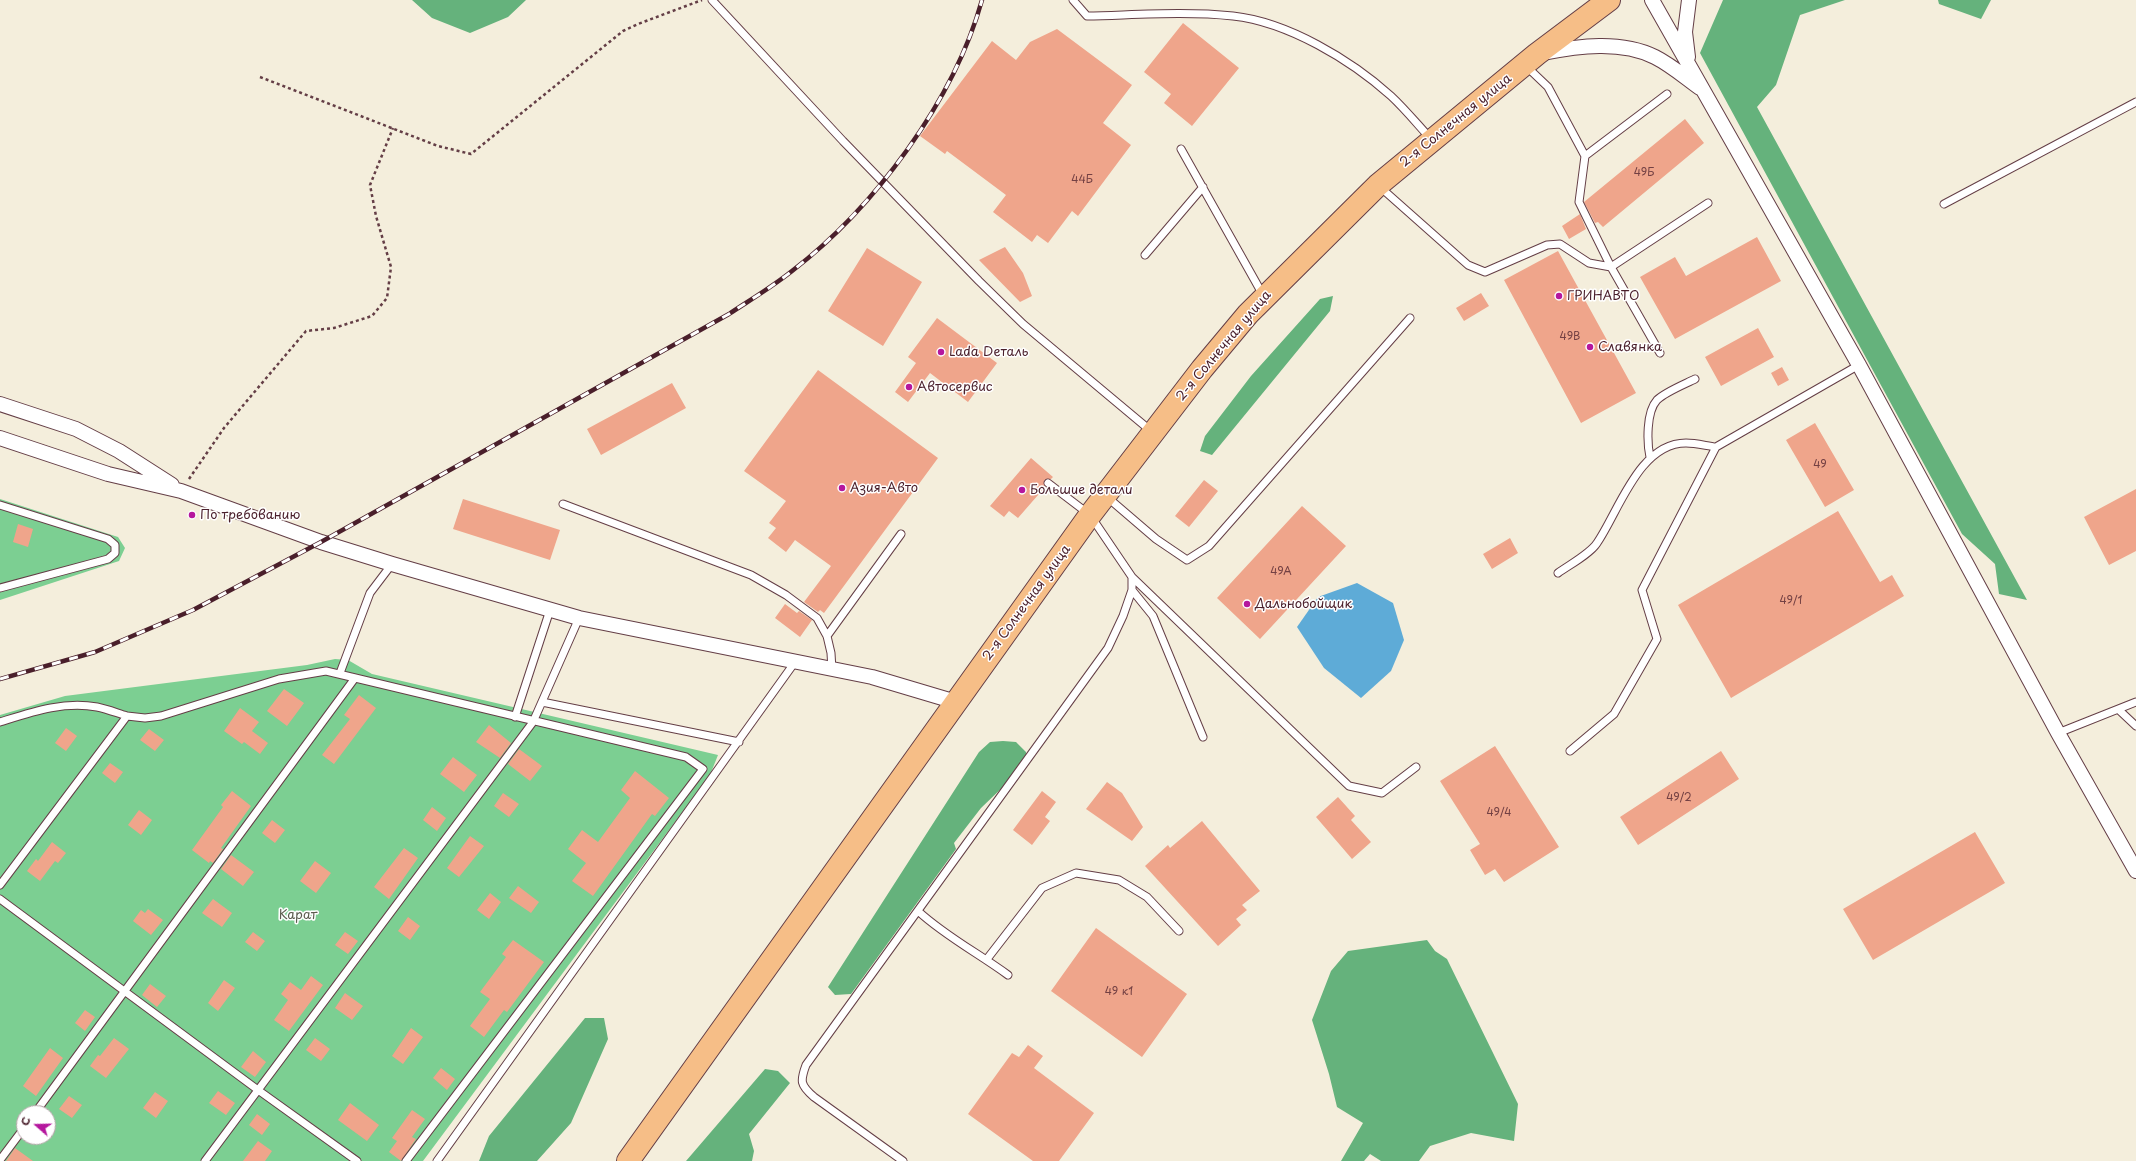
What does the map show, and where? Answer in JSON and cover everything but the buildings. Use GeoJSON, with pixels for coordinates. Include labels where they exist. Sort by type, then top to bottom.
{"type":"FeatureCollection","features":[{"type":"Feature","properties":{"kind":"main road","name":"2-я Солнечная улица"},"geometry":{"type":"LineString","coordinates":[[628,1161],[1090,515],[1202,369],[1264,297],[1378,185],[1530,60],[1609,0]]}},
{"type":"Feature","properties":{"kind":"street"},"geometry":{"type":"LineString","coordinates":[[1652,0],[1859,365],[2058,733],[2136,871]]}},
{"type":"Feature","properties":{"kind":"street"},"geometry":{"type":"LineString","coordinates":[[1689,0],[1685,32],[1689,63]]}},
{"type":"Feature","properties":{"kind":"street"},"geometry":{"type":"LineString","coordinates":[[1530,60],[1564,49],[1614,46],[1634,50],[1654,57],[1704,91]]}},
{"type":"Feature","properties":{"kind":"street"},"geometry":{"type":"LineString","coordinates":[[0,404],[76,429],[119,451],[181,491]]}},
{"type":"Feature","properties":{"kind":"street"},"geometry":{"type":"LineString","coordinates":[[0,438],[108,474],[181,491],[321,542],[550,610],[579,618],[832,670],[872,676],[956,702]]}},
{"type":"Feature","properties":{"kind":"lane"},"geometry":{"type":"LineString","coordinates":[[712,0],[848,147],[979,282],[1023,324],[1153,432]]}},
{"type":"Feature","properties":{"kind":"lane"},"geometry":{"type":"LineString","coordinates":[[1073,0],[1087,16],[1202,14],[1234,16],[1268,24],[1303,38],[1340,57],[1391,96],[1432,140]]}},
{"type":"Feature","properties":{"kind":"lane"},"geometry":{"type":"LineString","coordinates":[[1530,60],[1548,88],[1584,156],[1579,202],[1611,267],[1660,352]]}},
{"type":"Feature","properties":{"kind":"lane"},"geometry":{"type":"LineString","coordinates":[[1584,156],[1667,94]]}},
{"type":"Feature","properties":{"kind":"lane"},"geometry":{"type":"LineString","coordinates":[[1944,204],[2136,102]]}},
{"type":"Feature","properties":{"kind":"lane"},"geometry":{"type":"LineString","coordinates":[[1181,149],[1264,297]]}},
{"type":"Feature","properties":{"kind":"lane"},"geometry":{"type":"LineString","coordinates":[[1378,185],[1468,265],[1485,272],[1547,245],[1560,244],[1589,263],[1611,267],[1708,204]]}},
{"type":"Feature","properties":{"kind":"lane"},"geometry":{"type":"LineString","coordinates":[[1145,255],[1203,187]]}},
{"type":"Feature","properties":{"kind":"lane"},"geometry":{"type":"LineString","coordinates":[[1106,496],[1156,539],[1187,560],[1210,546],[1410,318]]}},
{"type":"Feature","properties":{"kind":"lane"},"geometry":{"type":"LineString","coordinates":[[1570,751],[1614,714],[1657,639],[1642,590],[1716,447],[1859,365]]}},
{"type":"Feature","properties":{"kind":"lane"},"geometry":{"type":"LineString","coordinates":[[1650,457],[1647,442],[1650,416],[1657,400],[1695,379]]}},
{"type":"Feature","properties":{"kind":"lane"},"geometry":{"type":"LineString","coordinates":[[1558,573],[1596,545],[1639,470],[1650,457],[1662,450],[1685,443],[1716,447]]}},
{"type":"Feature","properties":{"kind":"lane"},"geometry":{"type":"LineString","coordinates":[[1048,483],[1090,515],[1132,577],[1349,786],[1382,793],[1416,767]]}},
{"type":"Feature","properties":{"kind":"lane"},"geometry":{"type":"LineString","coordinates":[[563,504],[751,575],[786,595],[817,618],[827,636],[832,653],[832,670]]}},
{"type":"Feature","properties":{"kind":"lane"},"geometry":{"type":"LineString","coordinates":[[0,505],[108,539],[115,545],[115,553],[108,558],[0,588]]}},
{"type":"Feature","properties":{"kind":"lane"},"geometry":{"type":"LineString","coordinates":[[827,636],[901,534]]}},
{"type":"Feature","properties":{"kind":"lane"},"geometry":{"type":"LineString","coordinates":[[340,673],[370,593],[392,564]]}},
{"type":"Feature","properties":{"kind":"lane"},"geometry":{"type":"LineString","coordinates":[[903,1161],[814,1097],[804,1088],[801,1078],[806,1065],[1108,648],[1123,616],[1132,590],[1132,577]]}},
{"type":"Feature","properties":{"kind":"lane"},"geometry":{"type":"LineString","coordinates":[[1132,590],[1153,616],[1203,737]]}},
{"type":"Feature","properties":{"kind":"lane"},"geometry":{"type":"LineString","coordinates":[[515,717],[550,610]]}},
{"type":"Feature","properties":{"kind":"lane"},"geometry":{"type":"LineString","coordinates":[[205,1161],[533,722],[579,618]]}},
{"type":"Feature","properties":{"kind":"lane"},"geometry":{"type":"LineString","coordinates":[[437,1161],[795,662]]}},
{"type":"Feature","properties":{"kind":"lane"},"geometry":{"type":"LineString","coordinates":[[0,722],[47,708],[70,705],[98,707],[127,716],[145,718],[162,716],[278,679],[326,671],[340,673],[533,722],[686,757],[704,769],[406,1161]]}},
{"type":"Feature","properties":{"kind":"lane"},"geometry":{"type":"LineString","coordinates":[[41,1105],[356,678]]}},
{"type":"Feature","properties":{"kind":"lane"},"geometry":{"type":"LineString","coordinates":[[542,702],[739,742]]}},
{"type":"Feature","properties":{"kind":"lane"},"geometry":{"type":"LineString","coordinates":[[2058,733],[2136,702]]}},
{"type":"Feature","properties":{"kind":"lane"},"geometry":{"type":"LineString","coordinates":[[2119,710],[2136,726]]}},
{"type":"Feature","properties":{"kind":"lane"},"geometry":{"type":"LineString","coordinates":[[0,885],[127,716]]}},
{"type":"Feature","properties":{"kind":"lane"},"geometry":{"type":"LineString","coordinates":[[987,959],[1042,888],[1076,873],[1119,880],[1147,897],[1179,931]]}},
{"type":"Feature","properties":{"kind":"lane"},"geometry":{"type":"LineString","coordinates":[[0,899],[258,1090],[357,1161]]}},
{"type":"Feature","properties":{"kind":"lane"},"geometry":{"type":"LineString","coordinates":[[918,911],[932,925],[987,959],[1008,975]]}},
{"type":"Feature","properties":{"kind":"lane"},"geometry":{"type":"LineString","coordinates":[[0,1160],[16,1139]]}},
{"type":"Feature","properties":{"kind":"path"},"geometry":{"type":"LineString","coordinates":[[260,77],[438,146],[471,154],[623,31],[703,0]]}},
{"type":"Feature","properties":{"kind":"path"},"geometry":{"type":"LineString","coordinates":[[181,491],[224,428],[306,331],[334,328],[372,316],[386,298],[391,267],[376,216],[370,185],[393,128]]}},
{"type":"Feature","properties":{"kind":"green space"},"geometry":{"type":"Polygon","coordinates":[[[412,0],[526,0],[508,17],[470,33],[432,18],[412,0]]]}},
{"type":"Feature","properties":{"kind":"green space"},"geometry":{"type":"Polygon","coordinates":[[[1723,0],[1845,0],[1800,15],[1776,85],[1757,107],[2027,600],[1999,594],[1995,564],[1962,534],[1700,53],[1723,0]]]}},
{"type":"Feature","properties":{"kind":"green space"},"geometry":{"type":"Polygon","coordinates":[[[1938,0],[1991,0],[1981,19],[1939,4],[1938,0]]]}},
{"type":"Feature","properties":{"kind":"green space"},"geometry":{"type":"Polygon","coordinates":[[[1333,296],[1330,311],[1212,455],[1200,451],[1205,436],[1251,376],[1320,299],[1333,296]]]}},
{"type":"Feature","properties":{"kind":"green space"},"geometry":{"type":"Polygon","coordinates":[[[0,499],[118,537],[125,548],[119,561],[0,600],[0,499]]]}},
{"type":"Feature","properties":{"kind":"green space","name":"Карат"},"geometry":{"type":"Polygon","coordinates":[[[335,659],[348,660],[372,674],[718,755],[710,775],[423,1161],[0,1161],[0,715],[65,696],[307,665],[335,659]]]}},
{"type":"Feature","properties":{"kind":"green space"},"geometry":{"type":"Polygon","coordinates":[[[990,742],[1016,742],[1026,752],[1026,758],[1005,785],[981,808],[954,843],[956,849],[851,994],[835,995],[828,987],[979,752],[990,742]]]}},
{"type":"Feature","properties":{"kind":"green space"},"geometry":{"type":"Polygon","coordinates":[[[1427,940],[1435,951],[1447,959],[1518,1104],[1514,1141],[1471,1133],[1430,1146],[1419,1161],[1381,1161],[1370,1154],[1364,1161],[1341,1161],[1363,1123],[1337,1107],[1329,1074],[1312,1020],[1331,971],[1348,951],[1427,940]]]}},
{"type":"Feature","properties":{"kind":"green space"},"geometry":{"type":"Polygon","coordinates":[[[585,1018],[604,1018],[608,1039],[571,1123],[537,1161],[479,1161],[489,1136],[585,1018]]]}},
{"type":"Feature","properties":{"kind":"green space"},"geometry":{"type":"Polygon","coordinates":[[[765,1069],[778,1071],[790,1083],[749,1134],[754,1151],[752,1161],[686,1161],[765,1069]]]}},
{"type":"Feature","properties":{"kind":"water"},"geometry":{"type":"Polygon","coordinates":[[[1357,583],[1393,603],[1404,640],[1391,671],[1361,698],[1324,668],[1297,627],[1318,597],[1357,583]]]}},
{"type":"Feature","properties":{"kind":"railway"},"geometry":{"type":"LineString","coordinates":[[0,679],[95,652],[193,610],[321,542],[729,314],[769,288],[823,245],[881,184],[907,150],[931,114],[952,76],[969,38],[982,0]]}},
{"type":"Feature","properties":{"kind":"place","name":"ГРИНАВТО"},"geometry":{"type":"Point","coordinates":[1559,296]}},
{"type":"Feature","properties":{"kind":"place","name":"Славянка"},"geometry":{"type":"Point","coordinates":[1590,347]}},
{"type":"Feature","properties":{"kind":"place","name":"Lada Dеталь"},"geometry":{"type":"Point","coordinates":[941,352]}},
{"type":"Feature","properties":{"kind":"place","name":"Автосервис"},"geometry":{"type":"Point","coordinates":[909,387]}},
{"type":"Feature","properties":{"kind":"place","name":"Азия-Авто"},"geometry":{"type":"Point","coordinates":[842,488]}},
{"type":"Feature","properties":{"kind":"place","name":"Большие детали"},"geometry":{"type":"Point","coordinates":[1022,490]}},
{"type":"Feature","properties":{"kind":"place","name":"По требованию"},"geometry":{"type":"Point","coordinates":[192,515]}},
{"type":"Feature","properties":{"kind":"place","name":"Дальнобойщик"},"geometry":{"type":"Point","coordinates":[1247,604]}}]}
